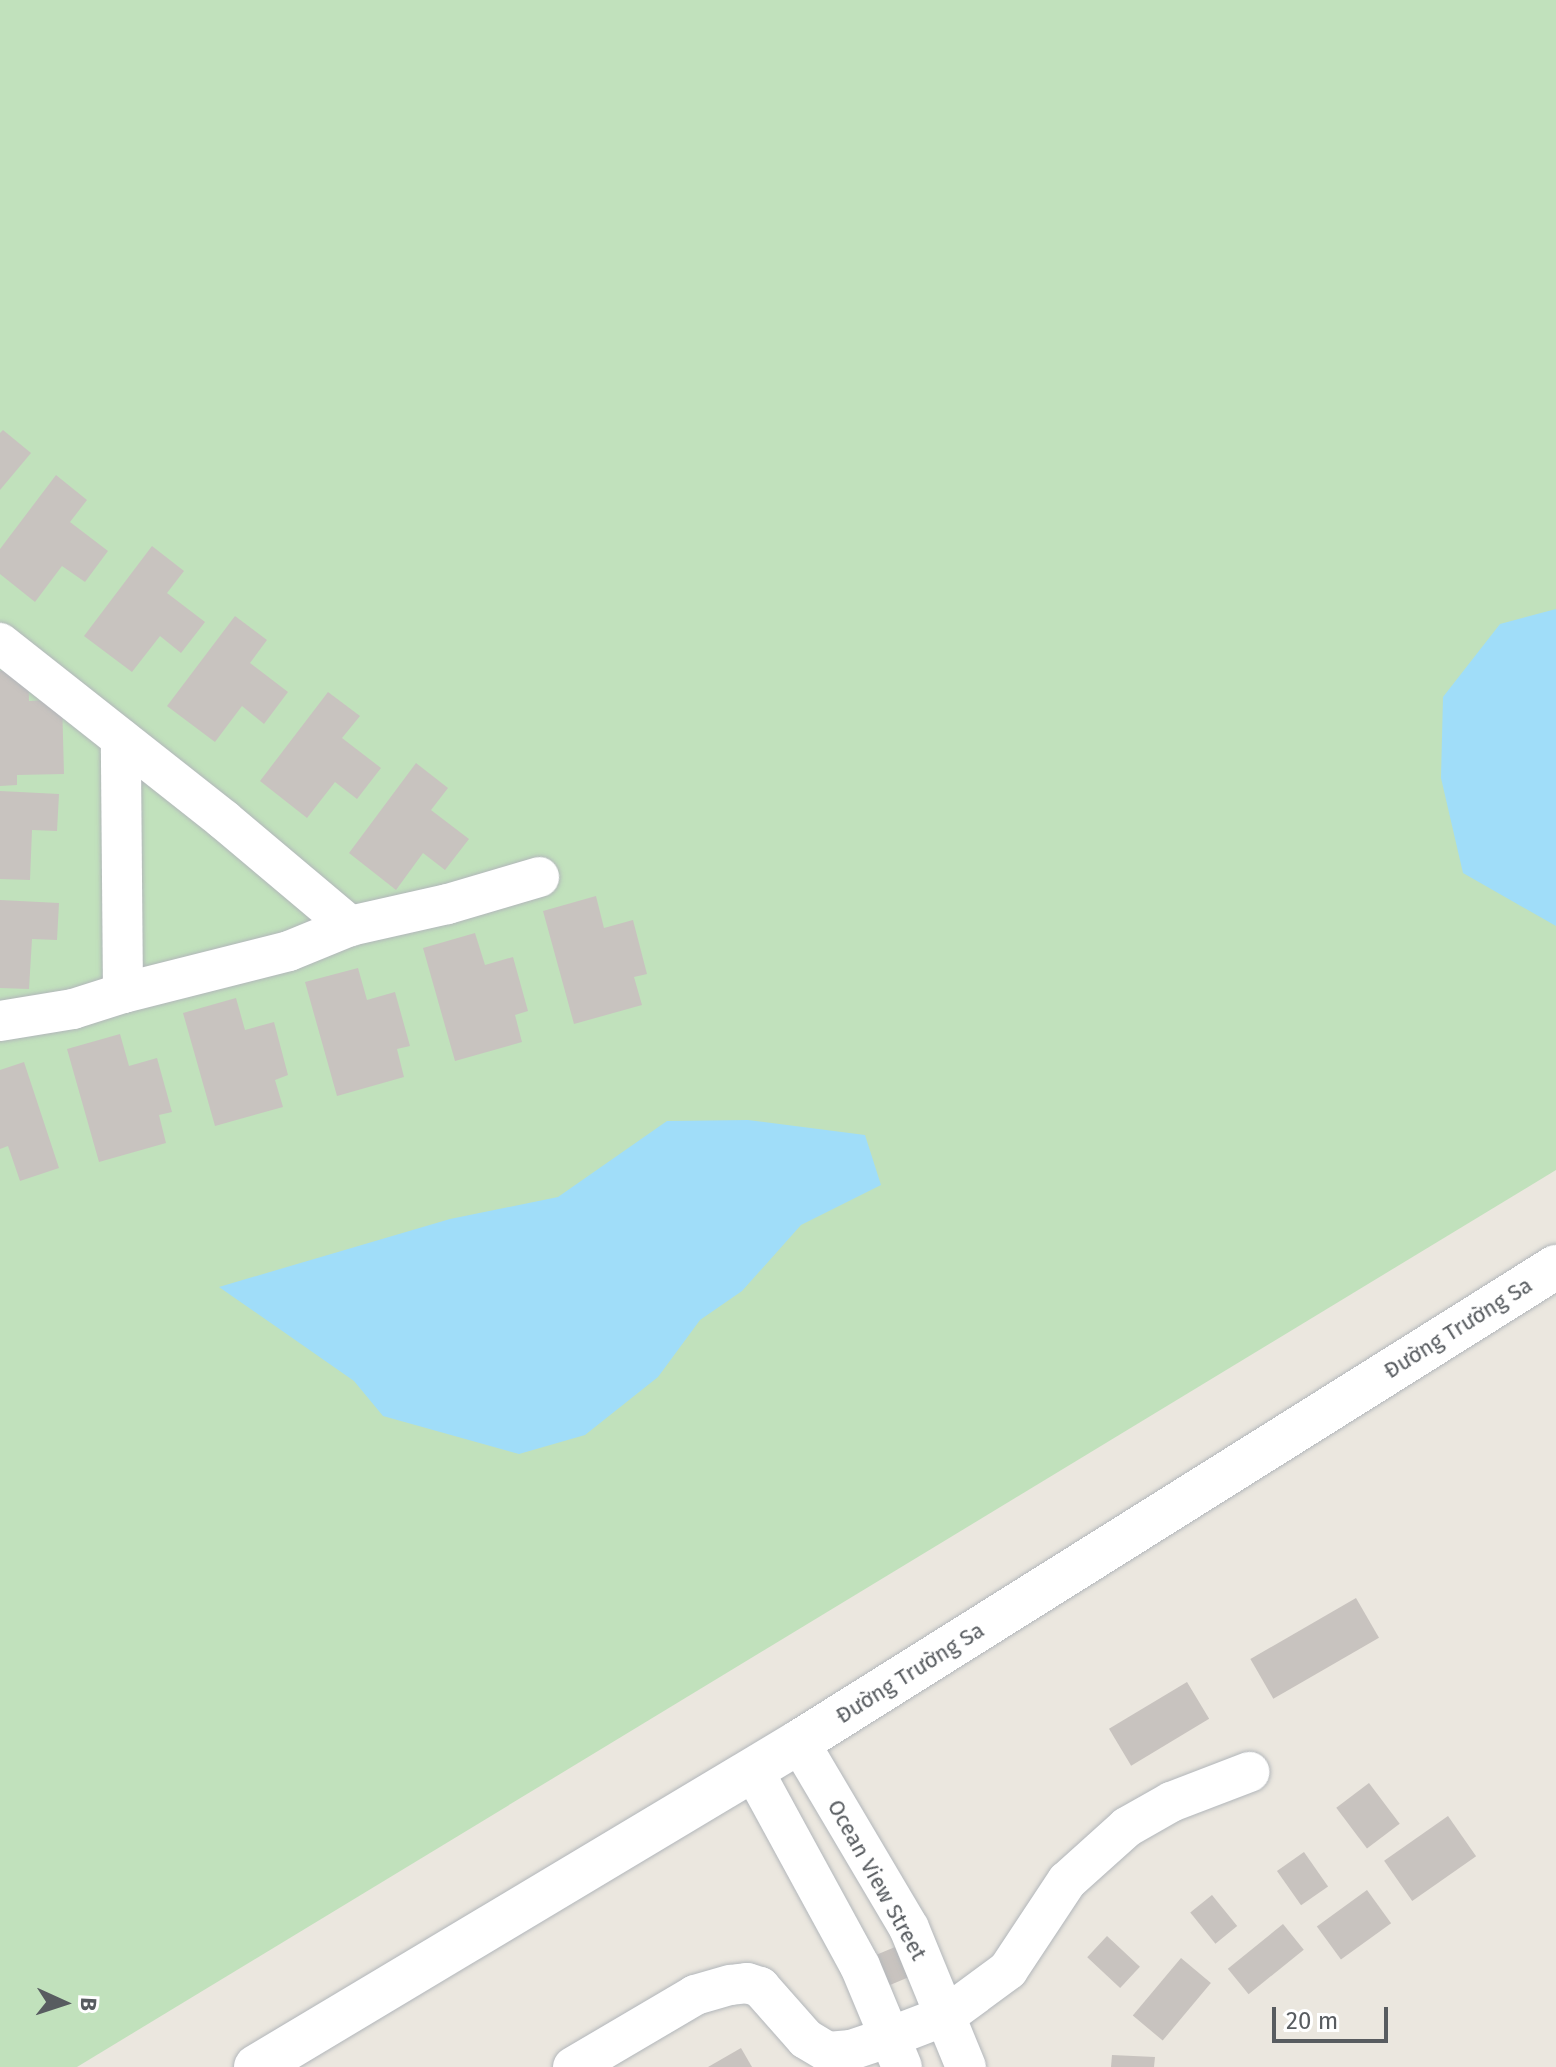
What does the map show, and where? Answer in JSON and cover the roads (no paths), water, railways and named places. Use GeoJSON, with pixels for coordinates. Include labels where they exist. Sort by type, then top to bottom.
{"type":"FeatureCollection","features":[{"type":"Feature","properties":{"kind":"main road","name":"Đường Trường Sa"},"geometry":{"type":"LineString","coordinates":[[256,2067],[799,1742],[1556,1267]]}},
{"type":"Feature","properties":{"kind":"street"},"geometry":{"type":"LineString","coordinates":[[0,643],[224,820],[350,926]]}},
{"type":"Feature","properties":{"kind":"street"},"geometry":{"type":"LineString","coordinates":[[121,739],[123,993]]}},
{"type":"Feature","properties":{"kind":"street"},"geometry":{"type":"LineString","coordinates":[[0,1021],[73,1009],[123,993],[289,951],[350,926],[448,904],[539,877]]}},
{"type":"Feature","properties":{"kind":"street","name":"Ocean View Street"},"geometry":{"type":"LineString","coordinates":[[799,1742],[909,1928],[966,2067]]}},
{"type":"Feature","properties":{"kind":"street"},"geometry":{"type":"LineString","coordinates":[[753,1770],[860,1966],[896,2052]]}},
{"type":"Feature","properties":{"kind":"street"},"geometry":{"type":"LineString","coordinates":[[573,2067],[695,1995],[747,1983],[760,1987],[815,2048],[828,2052],[896,2052],[1008,1970],[1067,1881],[1127,1827],[1171,1802],[1249,1772]]}},
{"type":"Feature","properties":{"kind":"water"},"geometry":{"type":"Polygon","coordinates":[[[1556,609],[1556,926],[1463,873],[1441,778],[1443,697],[1500,624],[1556,609]]]}},
{"type":"Feature","properties":{"kind":"water"},"geometry":{"type":"Polygon","coordinates":[[[748,1120],[865,1135],[881,1185],[801,1225],[742,1291],[700,1320],[658,1377],[585,1435],[519,1454],[383,1416],[354,1381],[219,1287],[450,1219],[558,1197],[667,1121],[748,1120]]]}}]}
